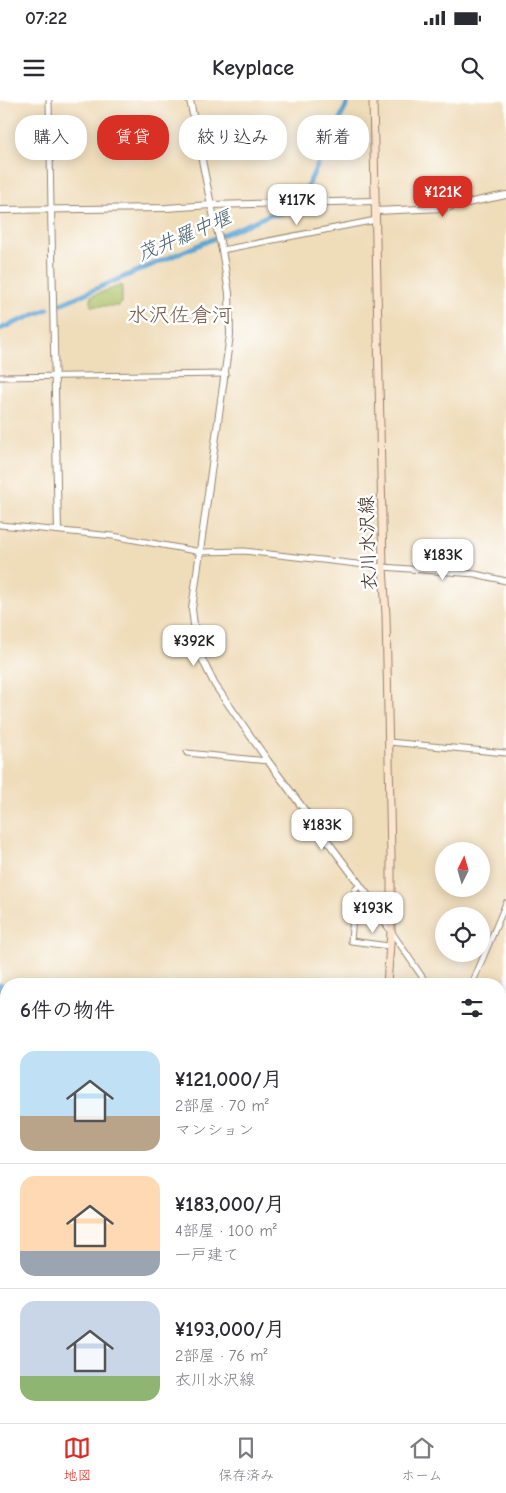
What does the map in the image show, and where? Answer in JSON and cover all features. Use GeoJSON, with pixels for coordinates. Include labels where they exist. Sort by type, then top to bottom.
{"type":"FeatureCollection","features":[{"type":"Feature","properties":{"kind":"main road","name":"衣川水沢線"},"geometry":{"type":"LineString","coordinates":[[373,100],[383,566],[389,742],[392,931],[387,978]]}},
{"type":"Feature","properties":{"kind":"street"},"geometry":{"type":"LineString","coordinates":[[49,100],[58,530]]}},
{"type":"Feature","properties":{"kind":"street"},"geometry":{"type":"LineString","coordinates":[[190,100],[211,205],[220,237],[229,293],[230,335],[192,609],[197,649],[215,685],[268,761],[360,885],[423,978]]}},
{"type":"Feature","properties":{"kind":"street"},"geometry":{"type":"LineString","coordinates":[[376,211],[443,208],[506,195]]}},
{"type":"Feature","properties":{"kind":"street"},"geometry":{"type":"LineString","coordinates":[[0,210],[166,208],[375,201]]}},
{"type":"Feature","properties":{"kind":"street"},"geometry":{"type":"LineString","coordinates":[[222,250],[376,220]]}},
{"type":"Feature","properties":{"kind":"street"},"geometry":{"type":"LineString","coordinates":[[0,377],[226,374]]}},
{"type":"Feature","properties":{"kind":"street"},"geometry":{"type":"LineString","coordinates":[[0,525],[113,536],[201,552],[244,552],[475,574],[506,581]]}},
{"type":"Feature","properties":{"kind":"street"},"geometry":{"type":"LineString","coordinates":[[389,742],[506,753]]}},
{"type":"Feature","properties":{"kind":"street"},"geometry":{"type":"LineString","coordinates":[[187,754],[268,761]]}},
{"type":"Feature","properties":{"kind":"street"},"geometry":{"type":"LineString","coordinates":[[360,885],[355,890],[351,941],[390,946]]}},
{"type":"Feature","properties":{"kind":"street"},"geometry":{"type":"LineString","coordinates":[[475,978],[506,903]]}},
{"type":"Feature","properties":{"kind":"green space"},"geometry":{"type":"Polygon","coordinates":[[[122,285],[122,303],[119,306],[91,306],[91,296],[122,285]]]}},
{"type":"Feature","properties":{"kind":"waterway","name":"茂井羅中堰"},"geometry":{"type":"LineString","coordinates":[[58,305],[269,215],[286,213],[306,189],[349,100]]}},
{"type":"Feature","properties":{"kind":"waterway","name":"茂井羅中堰"},"geometry":{"type":"LineString","coordinates":[[0,329],[48,309]]}},
{"type":"Feature","properties":{"kind":"district","name":"水沢佐倉河"},"geometry":{"type":"Point","coordinates":[180,315]}}]}
